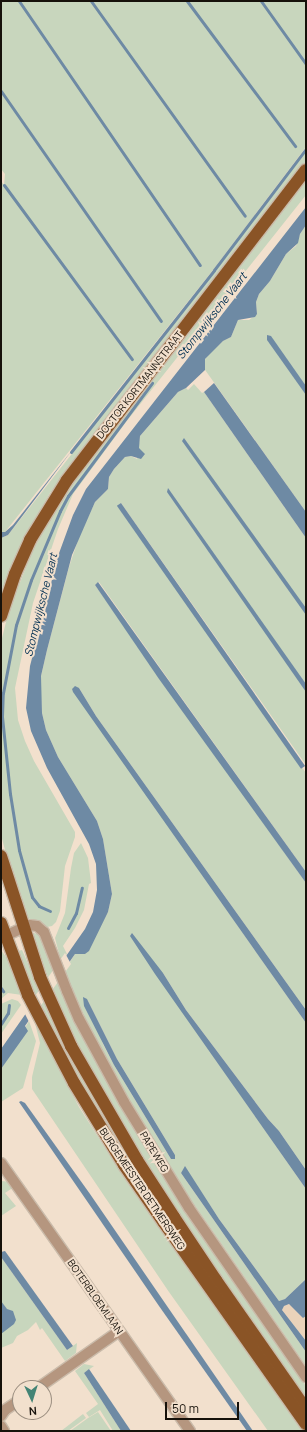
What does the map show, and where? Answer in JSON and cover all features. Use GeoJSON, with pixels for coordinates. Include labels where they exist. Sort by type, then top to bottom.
{"type":"FeatureCollection","features":[{"type":"Feature","properties":{"kind":"main road","name":"DOCTOR KORTMANNSTRAAT"},"geometry":{"type":"LineString","coordinates":[[1,616],[15,574],[30,540],[67,480],[306,170]]}},
{"type":"Feature","properties":{"kind":"main road"},"geometry":{"type":"LineString","coordinates":[[1,856],[23,926]]}},
{"type":"Feature","properties":{"kind":"main road"},"geometry":{"type":"LineString","coordinates":[[1,923],[3,937]]}},
{"type":"Feature","properties":{"kind":"main road","name":"BURGEMEESTER DETMERSWEG"},"geometry":{"type":"LineString","coordinates":[[23,926],[40,977],[71,1046],[138,1160],[216,1280],[306,1409]]}},
{"type":"Feature","properties":{"kind":"main road","name":"BURGEMEESTER DETMERSWEG"},"geometry":{"type":"LineString","coordinates":[[3,937],[36,1012],[74,1083],[124,1165],[306,1424]]}},
{"type":"Feature","properties":{"kind":"street"},"geometry":{"type":"LineString","coordinates":[[1,923],[23,926]]}},
{"type":"Feature","properties":{"kind":"street","name":"PAPEWEG"},"geometry":{"type":"LineString","coordinates":[[23,926],[33,925],[41,928],[47,936],[61,977],[93,1047],[124,1102],[180,1195],[306,1377]]}},
{"type":"Feature","properties":{"kind":"street"},"geometry":{"type":"LineString","coordinates":[[3,937],[23,926]]}},
{"type":"Feature","properties":{"kind":"street","name":"BOTERBLOEMLAAN"},"geometry":{"type":"LineString","coordinates":[[1,1163],[190,1431]]}},
{"type":"Feature","properties":{"kind":"street"},"geometry":{"type":"LineString","coordinates":[[50,1380],[119,1332]]}},
{"type":"Feature","properties":{"kind":"street"},"geometry":{"type":"LineString","coordinates":[[1,1416],[5,1410],[12,1405]]}},
{"type":"Feature","properties":{"kind":"street"},"geometry":{"type":"LineString","coordinates":[[1,1426],[4,1431]]}},
{"type":"Feature","properties":{"kind":"shaded area"},"geometry":{"type":"Polygon","coordinates":[[[289,1304],[303,1318],[306,1316],[306,1341],[282,1310],[284,1306],[289,1304]]]}},
{"type":"Feature","properties":{"kind":"green space"},"geometry":{"type":"Polygon","coordinates":[[[1,1],[306,1],[306,147],[213,270],[5,532],[1,532],[1,181],[4,185],[5,174],[1,169],[1,1]]]}},
{"type":"Feature","properties":{"kind":"green space"},"geometry":{"type":"Polygon","coordinates":[[[306,149],[306,161],[50,493],[17,553],[1,596],[1,538],[8,535],[215,272],[306,149]]]}},
{"type":"Feature","properties":{"kind":"green space"},"geometry":{"type":"Polygon","coordinates":[[[306,179],[306,195],[126,422],[73,494],[58,529],[33,603],[15,688],[18,720],[25,741],[34,761],[75,832],[75,837],[65,866],[60,911],[56,922],[52,926],[47,927],[28,918],[21,909],[1,835],[1,642],[9,610],[32,552],[70,485],[306,179]]]}},
{"type":"Feature","properties":{"kind":"green space"},"geometry":{"type":"Polygon","coordinates":[[[306,225],[306,512],[203,367],[205,359],[209,354],[223,341],[231,337],[238,320],[249,320],[257,314],[256,302],[259,294],[270,281],[286,254],[296,246],[300,234],[306,225]]]}},
{"type":"Feature","properties":{"kind":"green space"},"geometry":{"type":"Polygon","coordinates":[[[194,384],[202,393],[204,392],[306,538],[306,765],[121,503],[119,508],[306,773],[306,872],[99,582],[95,585],[306,883],[306,1010],[96,716],[79,688],[72,689],[306,1023],[306,1170],[279,1131],[268,1119],[186,1010],[163,973],[156,974],[306,1189],[306,1279],[285,1299],[279,1301],[219,1219],[185,1167],[181,1173],[306,1352],[306,1366],[173,1174],[98,1046],[64,971],[75,954],[85,954],[108,912],[112,894],[103,839],[97,821],[58,757],[46,730],[42,713],[41,676],[69,567],[79,537],[95,502],[108,489],[109,477],[125,457],[131,456],[137,459],[140,436],[178,392],[186,388],[188,390],[194,384]],[[87,999],[103,1044],[114,1065],[171,1159],[175,1159],[175,1155],[117,1059],[87,999]]]}},
{"type":"Feature","properties":{"kind":"green space"},"geometry":{"type":"Polygon","coordinates":[[[81,843],[88,858],[91,883],[89,884],[84,910],[75,928],[63,946],[67,954],[61,962],[55,938],[65,913],[74,853],[81,843]]]}},
{"type":"Feature","properties":{"kind":"green space"},"geometry":{"type":"Polygon","coordinates":[[[34,933],[40,935],[63,996],[92,1055],[122,1109],[187,1214],[306,1386],[306,1400],[226,1287],[144,1165],[88,1066],[73,1035],[31,937],[34,933]]]}},
{"type":"Feature","properties":{"kind":"green space"},"geometry":{"type":"Polygon","coordinates":[[[1,950],[9,961],[22,995],[8,993],[1,999],[1,950]]]}},
{"type":"Feature","properties":{"kind":"green space"},"geometry":{"type":"Polygon","coordinates":[[[22,950],[67,1051],[198,1260],[158,1208],[68,1066],[14,952],[22,950]]]}},
{"type":"Feature","properties":{"kind":"green space"},"geometry":{"type":"Polygon","coordinates":[[[12,999],[18,1001],[21,1005],[1,1034],[1,1004],[12,999]]]}},
{"type":"Feature","properties":{"kind":"green space"},"geometry":{"type":"Polygon","coordinates":[[[34,1019],[79,1107],[127,1182],[302,1431],[268,1431],[169,1292],[32,1089],[32,1077],[40,1043],[34,1019]]]}},
{"type":"Feature","properties":{"kind":"green space"},"geometry":{"type":"Polygon","coordinates":[[[29,1021],[36,1041],[23,1088],[1,1102],[1,1069],[29,1021]]]}},
{"type":"Feature","properties":{"kind":"green space"},"geometry":{"type":"Polygon","coordinates":[[[1,1181],[12,1182],[14,1187],[5,1193],[16,1206],[1,1216],[1,1181]]]}},
{"type":"Feature","properties":{"kind":"green space"},"geometry":{"type":"Polygon","coordinates":[[[1,1257],[67,1350],[77,1343],[76,1353],[65,1361],[42,1328],[40,1330],[36,1322],[28,1330],[17,1336],[13,1343],[1,1348],[1,1257]]]}},
{"type":"Feature","properties":{"kind":"green space"},"geometry":{"type":"Polygon","coordinates":[[[84,1364],[94,1366],[84,1373],[121,1431],[113,1431],[100,1410],[89,1417],[86,1413],[98,1404],[75,1371],[84,1364]]]}},
{"type":"Feature","properties":{"kind":"green space"},"geometry":{"type":"Polygon","coordinates":[[[98,1412],[111,1431],[70,1431],[88,1418],[98,1412]]]}},
{"type":"Feature","properties":{"kind":"green space"},"geometry":{"type":"Polygon","coordinates":[[[83,1414],[86,1418],[68,1431],[61,1431],[83,1414]]]}},
{"type":"Feature","properties":{"kind":"water"},"geometry":{"type":"Polygon","coordinates":[[[306,207],[306,225],[300,234],[298,243],[286,254],[270,281],[259,294],[256,302],[257,314],[255,317],[238,320],[231,337],[223,341],[205,359],[205,370],[186,388],[178,392],[140,436],[139,448],[145,454],[141,459],[131,456],[125,457],[114,469],[109,477],[108,489],[95,502],[72,555],[41,676],[42,713],[46,730],[58,757],[97,821],[103,839],[112,894],[108,912],[89,951],[85,954],[75,954],[25,1026],[28,1031],[1,1069],[1,1049],[85,929],[93,912],[97,890],[96,864],[89,844],[47,768],[31,731],[26,708],[30,666],[58,556],[73,515],[86,489],[306,207]]]}},
{"type":"Feature","properties":{"kind":"water"},"geometry":{"type":"Polygon","coordinates":[[[267,335],[271,336],[306,386],[306,395],[267,340],[267,335]]]}},
{"type":"Feature","properties":{"kind":"water"},"geometry":{"type":"Polygon","coordinates":[[[214,383],[306,512],[306,538],[204,392],[214,383]]]}},
{"type":"Feature","properties":{"kind":"water"},"geometry":{"type":"Polygon","coordinates":[[[184,438],[306,608],[306,615],[182,441],[184,438]]]}},
{"type":"Feature","properties":{"kind":"water"},"geometry":{"type":"Polygon","coordinates":[[[73,449],[8,535],[1,538],[1,532],[5,532],[13,525],[73,449]]]}},
{"type":"Feature","properties":{"kind":"water"},"geometry":{"type":"Polygon","coordinates":[[[168,488],[306,684],[306,692],[167,492],[168,488]]]}},
{"type":"Feature","properties":{"kind":"water"},"geometry":{"type":"Polygon","coordinates":[[[121,503],[305,766],[301,769],[117,506],[121,503]]]}},
{"type":"Feature","properties":{"kind":"water"},"geometry":{"type":"Polygon","coordinates":[[[98,582],[306,872],[306,883],[159,679],[95,585],[98,582]]]}},
{"type":"Feature","properties":{"kind":"water"},"geometry":{"type":"Polygon","coordinates":[[[75,686],[79,688],[96,716],[306,1010],[306,1023],[73,692],[72,689],[75,686]]]}},
{"type":"Feature","properties":{"kind":"water"},"geometry":{"type":"Polygon","coordinates":[[[132,933],[163,973],[186,1010],[268,1119],[279,1131],[306,1170],[306,1189],[155,974],[130,936],[132,933]]]}},
{"type":"Feature","properties":{"kind":"water"},"geometry":{"type":"Polygon","coordinates":[[[83,997],[87,999],[117,1059],[175,1155],[175,1159],[171,1159],[114,1065],[84,1006],[83,997]]]}},
{"type":"Feature","properties":{"kind":"water"},"geometry":{"type":"Polygon","coordinates":[[[21,1101],[25,1103],[90,1194],[253,1431],[247,1431],[159,1306],[19,1102],[21,1101]]]}},
{"type":"Feature","properties":{"kind":"water"},"geometry":{"type":"Polygon","coordinates":[[[185,1166],[219,1219],[279,1301],[285,1299],[306,1279],[306,1316],[303,1318],[289,1304],[284,1306],[282,1310],[306,1341],[306,1352],[181,1173],[185,1166]]]}},
{"type":"Feature","properties":{"kind":"water"},"geometry":{"type":"Polygon","coordinates":[[[5,1251],[73,1346],[67,1350],[1,1257],[1,1252],[5,1251]]]}},
{"type":"Feature","properties":{"kind":"water"},"geometry":{"type":"Polygon","coordinates":[[[1,1301],[7,1309],[13,1311],[16,1320],[14,1324],[1,1334],[1,1301]]]}},
{"type":"Feature","properties":{"kind":"water"},"geometry":{"type":"Polygon","coordinates":[[[89,1369],[131,1431],[121,1431],[84,1373],[89,1369]]]}},
{"type":"Feature","properties":{"kind":"pier"},"geometry":{"type":"Polygon","coordinates":[[[65,953],[71,964],[29,1022],[24,1012],[65,953]]]}},
{"type":"Feature","properties":{"kind":"waterway"},"geometry":{"type":"LineString","coordinates":[[19,1],[200,265]]}},
{"type":"Feature","properties":{"kind":"waterway"},"geometry":{"type":"LineString","coordinates":[[91,1],[245,216]]}},
{"type":"Feature","properties":{"kind":"waterway"},"geometry":{"type":"LineString","coordinates":[[187,1],[295,146]]}},
{"type":"Feature","properties":{"kind":"waterway"},"geometry":{"type":"LineString","coordinates":[[261,1],[306,64]]}},
{"type":"Feature","properties":{"kind":"waterway"},"geometry":{"type":"LineString","coordinates":[[1,91],[161,321]]}},
{"type":"Feature","properties":{"kind":"waterway"},"geometry":{"type":"LineString","coordinates":[[71,452],[214,270],[306,149]]}},
{"type":"Feature","properties":{"kind":"waterway"},"geometry":{"type":"LineString","coordinates":[[4,185],[132,359]]}},
{"type":"Feature","properties":{"kind":"waterway","name":"Stompwijksche Vaart"},"geometry":{"type":"LineString","coordinates":[[50,911],[39,906],[32,897],[19,850],[10,794],[2,716],[3,693],[16,625],[31,580],[60,511],[68,496],[152,383]]}},
{"type":"Feature","properties":{"kind":"waterway"},"geometry":{"type":"LineString","coordinates":[[68,928],[76,913],[82,888]]}},
{"type":"Feature","properties":{"kind":"waterway"},"geometry":{"type":"LineString","coordinates":[[1,1024],[8,1013],[9,1005]]}}]}
